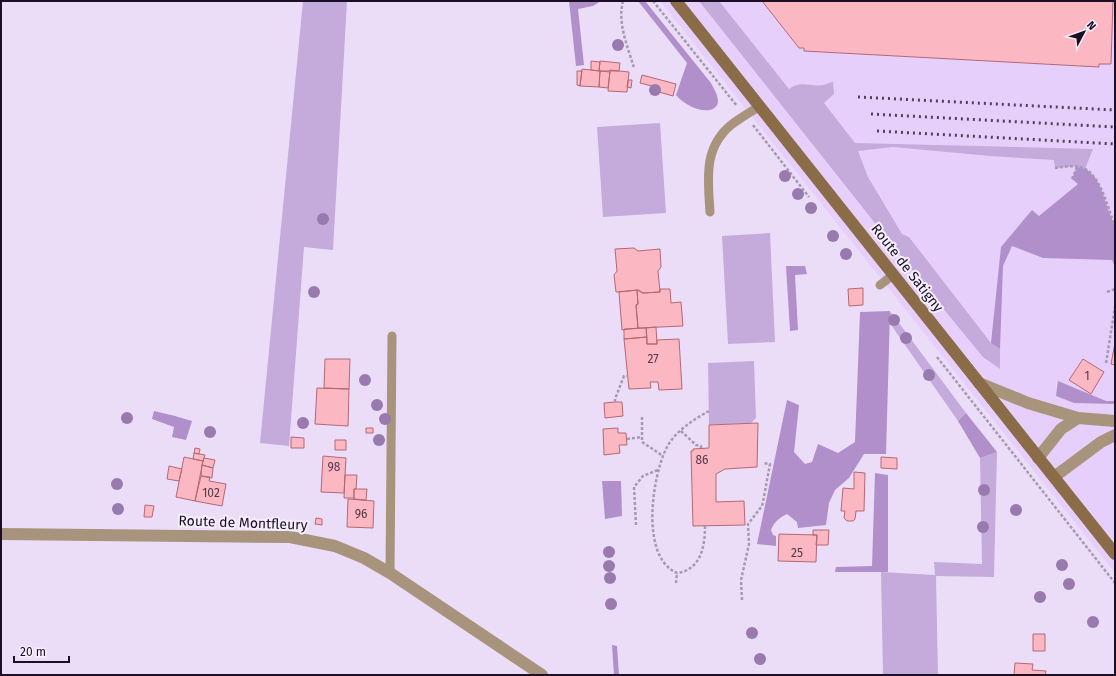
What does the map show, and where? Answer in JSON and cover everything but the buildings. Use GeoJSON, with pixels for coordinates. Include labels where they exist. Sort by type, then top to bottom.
{"type":"FeatureCollection","features":[{"type":"Feature","properties":{"kind":"street","name":"Route de Satigny"},"geometry":{"type":"LineString","coordinates":[[676,1],[1115,554]]}},
{"type":"Feature","properties":{"kind":"street"},"geometry":{"type":"LineString","coordinates":[[979,383],[1028,402],[1078,418],[1115,421]]}},
{"type":"Feature","properties":{"kind":"street"},"geometry":{"type":"LineString","coordinates":[[1038,458],[1061,429],[1078,418]]}},
{"type":"Feature","properties":{"kind":"street"},"geometry":{"type":"LineString","coordinates":[[1054,477],[1101,442],[1115,435]]}},
{"type":"Feature","properties":{"kind":"street","name":"Route de Montfleury"},"geometry":{"type":"LineString","coordinates":[[1,534],[290,537],[335,546],[364,558],[390,574],[542,675]]}},
{"type":"Feature","properties":{"kind":"lane"},"geometry":{"type":"LineString","coordinates":[[710,212],[708,186],[709,160],[716,143],[731,125],[760,106]]}},
{"type":"Feature","properties":{"kind":"lane"},"geometry":{"type":"LineString","coordinates":[[880,285],[893,274]]}},
{"type":"Feature","properties":{"kind":"lane"},"geometry":{"type":"LineString","coordinates":[[390,574],[392,336]]}},
{"type":"Feature","properties":{"kind":"path"},"geometry":{"type":"LineString","coordinates":[[623,1],[621,12],[624,34],[634,68]]}},
{"type":"Feature","properties":{"kind":"path"},"geometry":{"type":"LineString","coordinates":[[1072,179],[1077,167]]}},
{"type":"Feature","properties":{"kind":"path"},"geometry":{"type":"LineString","coordinates":[[1055,168],[1077,167],[1085,169],[1097,181],[1115,228]]}},
{"type":"Feature","properties":{"kind":"path"},"geometry":{"type":"LineString","coordinates":[[1107,292],[1115,289]]}},
{"type":"Feature","properties":{"kind":"path"},"geometry":{"type":"LineString","coordinates":[[1106,364],[1115,307]]}},
{"type":"Feature","properties":{"kind":"path"},"geometry":{"type":"LineString","coordinates":[[615,402],[615,398],[624,376],[628,376]]}},
{"type":"Feature","properties":{"kind":"path"},"geometry":{"type":"LineString","coordinates":[[705,526],[705,541],[698,561],[691,569],[677,573],[663,562],[658,554],[655,542],[653,513],[658,470],[670,443],[690,422],[709,411]]}},
{"type":"Feature","properties":{"kind":"path"},"geometry":{"type":"LineString","coordinates":[[642,417],[642,442],[663,456]]}},
{"type":"Feature","properties":{"kind":"path"},"geometry":{"type":"LineString","coordinates":[[681,431],[696,445],[701,446],[701,448]]}},
{"type":"Feature","properties":{"kind":"path"},"geometry":{"type":"LineString","coordinates":[[626,439],[642,437]]}},
{"type":"Feature","properties":{"kind":"path"},"geometry":{"type":"LineString","coordinates":[[742,600],[741,580],[749,544],[748,524],[762,506],[770,464],[763,463]]}},
{"type":"Feature","properties":{"kind":"path"},"geometry":{"type":"LineString","coordinates":[[636,525],[634,487],[642,476],[658,470]]}},
{"type":"Feature","properties":{"kind":"path"},"geometry":{"type":"LineString","coordinates":[[676,583],[677,573]]}},
{"type":"Feature","properties":{"kind":"shaded area"},"geometry":{"type":"Polygon","coordinates":[[[303,1],[347,1],[333,250],[304,247],[289,446],[260,443],[303,1]]]}},
{"type":"Feature","properties":{"kind":"shaded area"},"geometry":{"type":"Polygon","coordinates":[[[569,1],[601,1],[593,6],[578,9],[584,65],[576,66],[569,1]]]}},
{"type":"Feature","properties":{"kind":"shaded area"},"geometry":{"type":"Polygon","coordinates":[[[638,1],[645,1],[711,83],[718,99],[717,105],[713,109],[698,109],[683,102],[676,95],[687,63],[638,1]]]}},
{"type":"Feature","properties":{"kind":"shaded area"},"geometry":{"type":"Polygon","coordinates":[[[660,1],[1115,1],[1115,573],[660,1]]]}},
{"type":"Feature","properties":{"kind":"shaded area"},"geometry":{"type":"Polygon","coordinates":[[[699,1],[719,1],[789,89],[793,86],[802,84],[824,85],[833,82],[834,94],[824,103],[855,143],[1093,149],[1085,169],[1074,166],[1055,168],[1054,160],[893,147],[858,151],[868,177],[902,234],[909,237],[991,343],[1000,349],[1000,369],[983,357],[932,295],[699,1]]]}},
{"type":"Feature","properties":{"kind":"shaded area"},"geometry":{"type":"Polygon","coordinates":[[[660,123],[666,213],[603,217],[597,127],[660,123]]]}},
{"type":"Feature","properties":{"kind":"shaded area"},"geometry":{"type":"Polygon","coordinates":[[[1077,167],[1084,168],[1090,172],[1101,189],[1115,227],[1115,267],[1112,260],[1043,258],[1012,246],[1003,266],[1000,349],[991,343],[1001,247],[1032,210],[1039,216],[1078,184],[1072,179],[1077,167]]]}},
{"type":"Feature","properties":{"kind":"shaded area"},"geometry":{"type":"Polygon","coordinates":[[[770,233],[775,342],[728,344],[722,236],[770,233]]]}},
{"type":"Feature","properties":{"kind":"shaded area"},"geometry":{"type":"Polygon","coordinates":[[[786,266],[805,266],[807,274],[795,275],[798,330],[790,331],[786,266]]]}},
{"type":"Feature","properties":{"kind":"shaded area"},"geometry":{"type":"Polygon","coordinates":[[[890,311],[966,413],[958,421],[889,322],[890,311]]]}},
{"type":"Feature","properties":{"kind":"shaded area"},"geometry":{"type":"Polygon","coordinates":[[[890,311],[886,454],[864,454],[849,478],[835,490],[829,503],[826,525],[798,528],[797,522],[787,514],[777,520],[771,530],[773,535],[776,536],[776,546],[757,544],[787,400],[799,405],[794,452],[805,464],[812,462],[818,444],[838,453],[855,442],[860,312],[890,311]]]}},
{"type":"Feature","properties":{"kind":"shaded area"},"geometry":{"type":"Polygon","coordinates":[[[754,361],[756,418],[751,423],[709,425],[708,363],[754,361]]]}},
{"type":"Feature","properties":{"kind":"shaded area"},"geometry":{"type":"Polygon","coordinates":[[[1058,381],[1106,401],[1115,401],[1115,404],[1074,403],[1056,396],[1058,381]]]}},
{"type":"Feature","properties":{"kind":"shaded area"},"geometry":{"type":"Polygon","coordinates":[[[154,411],[192,421],[186,440],[172,437],[174,427],[152,419],[154,411]]]}},
{"type":"Feature","properties":{"kind":"shaded area"},"geometry":{"type":"Polygon","coordinates":[[[966,413],[997,452],[980,458],[958,421],[966,413]]]}},
{"type":"Feature","properties":{"kind":"shaded area"},"geometry":{"type":"Polygon","coordinates":[[[997,452],[994,577],[936,576],[938,675],[883,675],[881,572],[935,575],[934,562],[982,564],[980,458],[997,452]]]}},
{"type":"Feature","properties":{"kind":"shaded area"},"geometry":{"type":"Polygon","coordinates":[[[875,473],[888,475],[888,572],[835,572],[836,567],[872,566],[875,473]]]}},
{"type":"Feature","properties":{"kind":"shaded area"},"geometry":{"type":"Polygon","coordinates":[[[602,481],[621,481],[622,516],[605,519],[602,481]]]}},
{"type":"Feature","properties":{"kind":"shaded area"},"geometry":{"type":"Polygon","coordinates":[[[612,645],[617,646],[619,675],[614,675],[612,645]]]}},
{"type":"Feature","properties":{"kind":"railway"},"geometry":{"type":"LineString","coordinates":[[858,97],[1115,110]]}},
{"type":"Feature","properties":{"kind":"railway"},"geometry":{"type":"LineString","coordinates":[[871,114],[1115,127]]}},
{"type":"Feature","properties":{"kind":"railway"},"geometry":{"type":"LineString","coordinates":[[877,131],[1115,144]]}}]}
